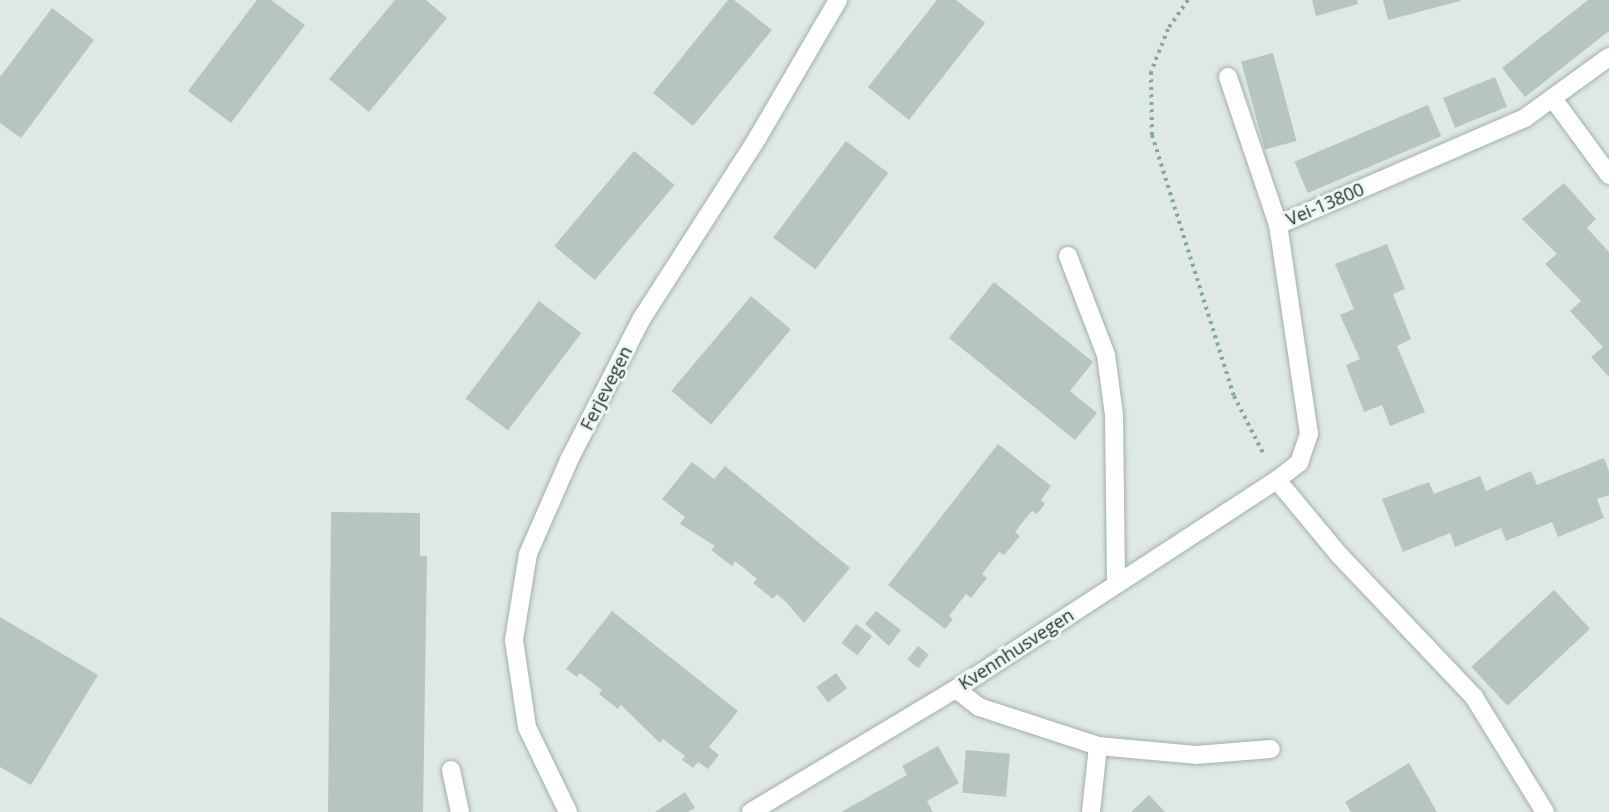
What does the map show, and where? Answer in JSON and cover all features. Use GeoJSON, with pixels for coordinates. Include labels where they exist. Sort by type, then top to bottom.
{"type":"FeatureCollection","features":[{"type":"Feature","properties":{"kind":"street","name":"Ferjevegen"},"geometry":{"type":"LineString","coordinates":[[568,812],[527,727],[514,640],[528,554],[569,460],[642,318],[758,137],[838,0]]}},
{"type":"Feature","properties":{"kind":"street","name":"Vei-13800"},"geometry":{"type":"LineString","coordinates":[[1277,480],[1299,463],[1309,434],[1278,225],[1498,130],[1554,100],[1609,57]]}},
{"type":"Feature","properties":{"kind":"street"},"geometry":{"type":"LineString","coordinates":[[1228,77],[1278,225]]}},
{"type":"Feature","properties":{"kind":"street"},"geometry":{"type":"LineString","coordinates":[[1554,100],[1609,175]]}},
{"type":"Feature","properties":{"kind":"street"},"geometry":{"type":"LineString","coordinates":[[1068,256],[1106,355],[1114,415],[1116,583]]}},
{"type":"Feature","properties":{"kind":"street","name":"Kvennhusvegen"},"geometry":{"type":"LineString","coordinates":[[751,812],[956,689],[1277,480]]}},
{"type":"Feature","properties":{"kind":"street"},"geometry":{"type":"LineString","coordinates":[[1277,480],[1340,556],[1474,697],[1545,812]]}},
{"type":"Feature","properties":{"kind":"street"},"geometry":{"type":"LineString","coordinates":[[956,689],[979,707],[1098,746],[1196,755],[1271,749]]}},
{"type":"Feature","properties":{"kind":"street"},"geometry":{"type":"LineString","coordinates":[[1091,812],[1098,746]]}},
{"type":"Feature","properties":{"kind":"street"},"geometry":{"type":"LineString","coordinates":[[451,770],[460,812]]}},
{"type":"Feature","properties":{"kind":"path"},"geometry":{"type":"LineString","coordinates":[[1188,0],[1168,30],[1151,72],[1152,135],[1234,396],[1277,480]]}},
{"type":"Feature","properties":{"kind":"building"},"geometry":{"type":"Polygon","coordinates":[[[257,0],[271,0],[305,25],[231,123],[188,91],[257,0]]]}},
{"type":"Feature","properties":{"kind":"building"},"geometry":{"type":"Polygon","coordinates":[[[395,0],[426,0],[447,18],[369,112],[329,79],[395,0]]]}},
{"type":"Feature","properties":{"kind":"building"},"geometry":{"type":"Polygon","coordinates":[[[728,0],[734,0],[772,30],[693,126],[653,93],[728,0]]]}},
{"type":"Feature","properties":{"kind":"building"},"geometry":{"type":"Polygon","coordinates":[[[937,0],[956,0],[985,23],[909,120],[868,87],[937,0]]]}},
{"type":"Feature","properties":{"kind":"building"},"geometry":{"type":"Polygon","coordinates":[[[1312,0],[1357,0],[1358,4],[1316,16],[1312,0]]]}},
{"type":"Feature","properties":{"kind":"building"},"geometry":{"type":"Polygon","coordinates":[[[1383,0],[1460,0],[1460,1],[1388,20],[1383,0]]]}},
{"type":"Feature","properties":{"kind":"building"},"geometry":{"type":"Polygon","coordinates":[[[1588,0],[1609,0],[1609,31],[1525,97],[1502,68],[1588,0]]]}},
{"type":"Feature","properties":{"kind":"building"},"geometry":{"type":"Polygon","coordinates":[[[52,8],[94,40],[21,138],[0,123],[0,77],[52,8]]]}},
{"type":"Feature","properties":{"kind":"building"},"geometry":{"type":"Polygon","coordinates":[[[1273,53],[1297,141],[1265,149],[1241,62],[1273,53]]]}},
{"type":"Feature","properties":{"kind":"building"},"geometry":{"type":"Polygon","coordinates":[[[1495,77],[1507,107],[1455,128],[1443,98],[1495,77]]]}},
{"type":"Feature","properties":{"kind":"building"},"geometry":{"type":"Polygon","coordinates":[[[1428,105],[1441,136],[1308,193],[1295,162],[1428,105]]]}},
{"type":"Feature","properties":{"kind":"building"},"geometry":{"type":"Polygon","coordinates":[[[846,141],[888,173],[816,270],[773,238],[846,141]]]}},
{"type":"Feature","properties":{"kind":"building"},"geometry":{"type":"Polygon","coordinates":[[[634,151],[675,185],[595,280],[554,246],[634,151]]]}},
{"type":"Feature","properties":{"kind":"building"},"geometry":{"type":"Polygon","coordinates":[[[1564,183],[1596,219],[1587,228],[1609,252],[1609,377],[1591,357],[1603,347],[1570,311],[1581,301],[1545,264],[1557,254],[1522,219],[1564,183]]]}},
{"type":"Feature","properties":{"kind":"building"},"geometry":{"type":"Polygon","coordinates":[[[1387,244],[1405,289],[1393,294],[1411,339],[1397,346],[1425,412],[1390,426],[1382,405],[1364,412],[1346,365],[1360,359],[1340,315],[1354,309],[1335,264],[1387,244]]]}},
{"type":"Feature","properties":{"kind":"building"},"geometry":{"type":"Polygon","coordinates":[[[994,282],[1093,362],[1070,391],[1097,413],[1075,440],[949,338],[994,282]]]}},
{"type":"Feature","properties":{"kind":"building"},"geometry":{"type":"Polygon","coordinates":[[[751,296],[791,329],[711,424],[671,391],[751,296]]]}},
{"type":"Feature","properties":{"kind":"building"},"geometry":{"type":"Polygon","coordinates":[[[539,301],[581,333],[508,430],[466,398],[539,301]]]}},
{"type":"Feature","properties":{"kind":"building"},"geometry":{"type":"Polygon","coordinates":[[[998,444],[1051,486],[1041,500],[1045,504],[1037,514],[1032,511],[1025,519],[1015,532],[1020,536],[1004,555],[999,552],[982,574],[987,578],[971,598],[966,594],[949,616],[953,619],[945,629],[888,585],[998,444]]]}},
{"type":"Feature","properties":{"kind":"building"},"geometry":{"type":"Polygon","coordinates":[[[1604,458],[1609,471],[1609,495],[1597,499],[1604,518],[1558,537],[1552,522],[1506,541],[1501,528],[1455,547],[1450,533],[1403,552],[1382,499],[1429,482],[1434,494],[1480,476],[1486,491],[1531,471],[1537,485],[1604,458]]]}},
{"type":"Feature","properties":{"kind":"building"},"geometry":{"type":"Polygon","coordinates":[[[692,462],[714,479],[725,466],[850,568],[804,623],[777,594],[773,599],[753,583],[757,579],[745,569],[735,561],[732,566],[711,550],[715,546],[680,524],[685,517],[662,499],[692,462]]]}},
{"type":"Feature","properties":{"kind":"building"},"geometry":{"type":"Polygon","coordinates":[[[331,512],[420,513],[420,556],[427,556],[423,812],[328,812],[331,512]]]}},
{"type":"Feature","properties":{"kind":"building"},"geometry":{"type":"Polygon","coordinates":[[[1554,590],[1590,629],[1508,706],[1471,667],[1554,590]]]}},
{"type":"Feature","properties":{"kind":"building"},"geometry":{"type":"Polygon","coordinates":[[[612,611],[738,711],[709,747],[719,755],[708,769],[698,762],[693,768],[682,760],[685,756],[663,739],[660,743],[621,705],[618,709],[599,694],[602,690],[580,673],[577,677],[566,669],[612,611]]]}},
{"type":"Feature","properties":{"kind":"building"},"geometry":{"type":"Polygon","coordinates":[[[876,611],[901,630],[889,646],[865,624],[876,611]]]}},
{"type":"Feature","properties":{"kind":"building"},"geometry":{"type":"Polygon","coordinates":[[[0,617],[98,675],[31,785],[0,767],[0,617]]]}},
{"type":"Feature","properties":{"kind":"building"},"geometry":{"type":"Polygon","coordinates":[[[856,624],[872,636],[858,655],[842,643],[856,624]]]}},
{"type":"Feature","properties":{"kind":"building"},"geometry":{"type":"Polygon","coordinates":[[[918,646],[929,655],[918,668],[907,659],[918,646]]]}},
{"type":"Feature","properties":{"kind":"building"},"geometry":{"type":"Polygon","coordinates":[[[836,673],[847,688],[828,702],[817,687],[836,673]]]}},
{"type":"Feature","properties":{"kind":"building"},"geometry":{"type":"Polygon","coordinates":[[[938,746],[959,783],[927,801],[933,812],[841,812],[907,775],[902,766],[938,746]]]}},
{"type":"Feature","properties":{"kind":"building"},"geometry":{"type":"Polygon","coordinates":[[[966,750],[1010,754],[1006,797],[962,793],[966,750]]]}},
{"type":"Feature","properties":{"kind":"building"},"geometry":{"type":"Polygon","coordinates":[[[1409,763],[1437,812],[1351,812],[1345,802],[1409,763]]]}},
{"type":"Feature","properties":{"kind":"building"},"geometry":{"type":"Polygon","coordinates":[[[685,792],[695,808],[688,812],[655,812],[685,792]]]}},
{"type":"Feature","properties":{"kind":"building"},"geometry":{"type":"Polygon","coordinates":[[[1149,795],[1165,812],[1131,812],[1149,795]]]}}]}
